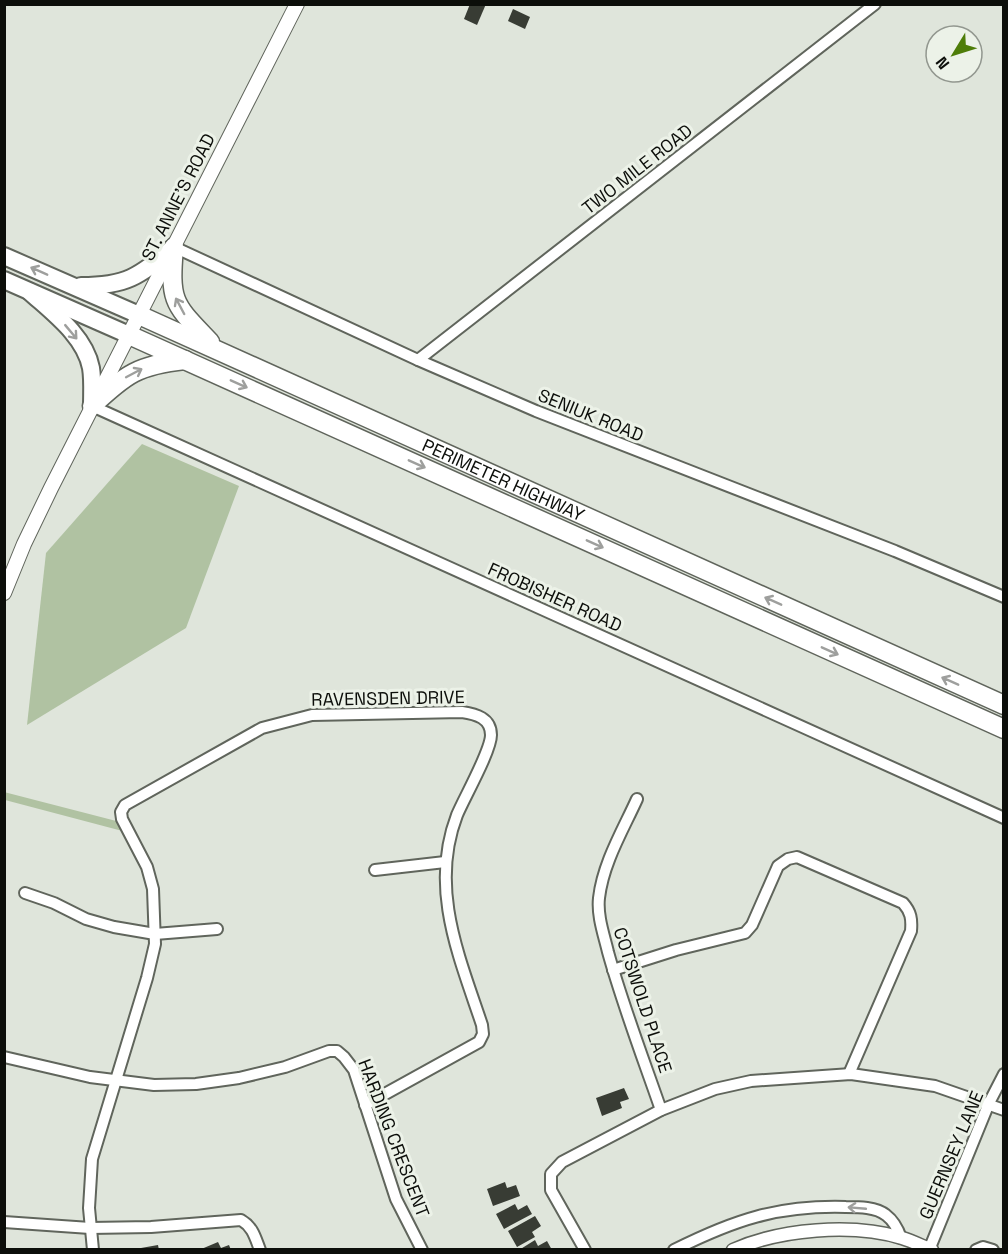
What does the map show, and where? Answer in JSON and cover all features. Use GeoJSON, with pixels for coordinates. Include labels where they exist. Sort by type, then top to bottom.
{"type":"FeatureCollection","features":[{"type":"Feature","properties":{"kind":"highway"},"geometry":{"type":"LineString","coordinates":[[74,286],[101,286],[124,282],[142,273],[174,248]]}},
{"type":"Feature","properties":{"kind":"highway"},"geometry":{"type":"LineString","coordinates":[[174,248],[171,278],[178,306],[188,320],[218,350]]}},
{"type":"Feature","properties":{"kind":"highway","name":"PERIMETER HIGHWAY"},"geometry":{"type":"LineString","coordinates":[[4,256],[218,350],[1004,705]]}},
{"type":"Feature","properties":{"kind":"highway","name":"PERIMETER HIGHWAY"},"geometry":{"type":"LineString","coordinates":[[4,280],[1004,729]]}},
{"type":"Feature","properties":{"kind":"highway"},"geometry":{"type":"LineString","coordinates":[[30,292],[67,326],[86,352],[91,369],[92,406]]}},
{"type":"Feature","properties":{"kind":"highway"},"geometry":{"type":"LineString","coordinates":[[92,406],[117,383],[138,370],[154,364],[186,360]]}},
{"type":"Feature","properties":{"kind":"main road","name":"ST. ANNE'S ROAD"},"geometry":{"type":"LineString","coordinates":[[4,593],[32,528],[92,406],[297,4]]}},
{"type":"Feature","properties":{"kind":"street","name":"TWO MILE ROAD"},"geometry":{"type":"LineString","coordinates":[[418,360],[875,4]]}},
{"type":"Feature","properties":{"kind":"street","name":"SENIUK ROAD"},"geometry":{"type":"LineString","coordinates":[[174,248],[418,360],[536,411],[873,542],[1004,597]]}},
{"type":"Feature","properties":{"kind":"street","name":"FROBISHER ROAD"},"geometry":{"type":"LineString","coordinates":[[92,406],[1004,818]]}},
{"type":"Feature","properties":{"kind":"street","name":"RAVENSDEN DRIVE"},"geometry":{"type":"LineString","coordinates":[[93,1250],[89,1196],[92,1159],[147,978],[155,944],[153,889],[147,867],[122,819],[121,812],[125,805],[262,728],[284,720],[312,715],[462,712],[478,714],[486,723],[491,734],[489,747],[451,832],[445,862],[447,906],[454,939],[483,1034],[479,1042],[365,1105]]}},
{"type":"Feature","properties":{"kind":"street","name":"COTSWOLD PLACE"},"geometry":{"type":"LineString","coordinates":[[637,799],[609,862],[598,900],[613,970],[661,1110]]}},
{"type":"Feature","properties":{"kind":"street"},"geometry":{"type":"LineString","coordinates":[[613,970],[676,950],[745,933],[752,926],[778,866],[788,858],[797,857],[903,903],[909,910],[912,920],[911,931],[849,1074]]}},
{"type":"Feature","properties":{"kind":"street"},"geometry":{"type":"LineString","coordinates":[[375,870],[445,862]]}},
{"type":"Feature","properties":{"kind":"street"},"geometry":{"type":"LineString","coordinates":[[25,893],[54,903],[86,919],[114,927],[154,934],[217,929]]}},
{"type":"Feature","properties":{"kind":"street","name":"HARDING CRESCENT"},"geometry":{"type":"LineString","coordinates":[[115,1080],[154,1085],[196,1084],[266,1072],[329,1051],[337,1052],[354,1070],[396,1199],[422,1250]]}},
{"type":"Feature","properties":{"kind":"street"},"geometry":{"type":"LineString","coordinates":[[4,1057],[90,1077],[115,1080]]}},
{"type":"Feature","properties":{"kind":"street"},"geometry":{"type":"LineString","coordinates":[[585,1250],[551,1190],[551,1174],[562,1162],[661,1110],[715,1089],[751,1081],[849,1074],[934,1086],[1004,1110]]}},
{"type":"Feature","properties":{"kind":"street","name":"GUERNSEY LANE"},"geometry":{"type":"LineString","coordinates":[[930,1249],[989,1103],[1004,1074]]}},
{"type":"Feature","properties":{"kind":"street"},"geometry":{"type":"LineString","coordinates":[[674,1250],[716,1229],[760,1215],[827,1207],[857,1207],[885,1214],[896,1226],[901,1238]]}},
{"type":"Feature","properties":{"kind":"street"},"geometry":{"type":"LineString","coordinates":[[4,1222],[90,1228],[151,1227],[241,1220],[254,1231],[260,1250]]}},
{"type":"Feature","properties":{"kind":"street"},"geometry":{"type":"LineString","coordinates":[[733,1250],[765,1239],[818,1231],[874,1233],[901,1238],[930,1249]]}},
{"type":"Feature","properties":{"kind":"street"},"geometry":{"type":"LineString","coordinates":[[976,1250],[983,1247],[993,1250]]}},
{"type":"Feature","properties":{"kind":"green space"},"geometry":{"type":"Polygon","coordinates":[[[142,444],[239,486],[186,628],[27,725],[46,553],[142,444]]]}},
{"type":"Feature","properties":{"kind":"green space"},"geometry":{"type":"Polygon","coordinates":[[[4,792],[124,823],[130,833],[5,800],[4,792]]]}},
{"type":"Feature","properties":{"kind":"building"},"geometry":{"type":"Polygon","coordinates":[[[470,4],[486,4],[477,25],[464,19],[470,4]]]}},
{"type":"Feature","properties":{"kind":"building"},"geometry":{"type":"Polygon","coordinates":[[[513,9],[530,17],[525,29],[508,21],[513,9]]]}},
{"type":"Feature","properties":{"kind":"building"},"geometry":{"type":"Polygon","coordinates":[[[624,1088],[629,1099],[620,1102],[622,1108],[602,1116],[596,1098],[624,1088]]]}},
{"type":"Feature","properties":{"kind":"building"},"geometry":{"type":"Polygon","coordinates":[[[505,1182],[507,1188],[516,1185],[520,1196],[493,1206],[487,1189],[505,1182]]]}},
{"type":"Feature","properties":{"kind":"building"},"geometry":{"type":"Polygon","coordinates":[[[515,1204],[518,1210],[527,1205],[532,1214],[504,1229],[496,1214],[515,1204]]]}},
{"type":"Feature","properties":{"kind":"building"},"geometry":{"type":"Polygon","coordinates":[[[535,1216],[541,1226],[532,1232],[535,1237],[517,1247],[508,1231],[535,1216]]]}},
{"type":"Feature","properties":{"kind":"building"},"geometry":{"type":"Polygon","coordinates":[[[535,1240],[538,1246],[547,1241],[552,1250],[519,1250],[535,1240]]]}},
{"type":"Feature","properties":{"kind":"building"},"geometry":{"type":"Polygon","coordinates":[[[218,1242],[221,1248],[229,1245],[231,1250],[199,1250],[218,1242]]]}},
{"type":"Feature","properties":{"kind":"building"},"geometry":{"type":"Polygon","coordinates":[[[158,1245],[159,1250],[142,1250],[141,1248],[158,1245]]]}}]}
